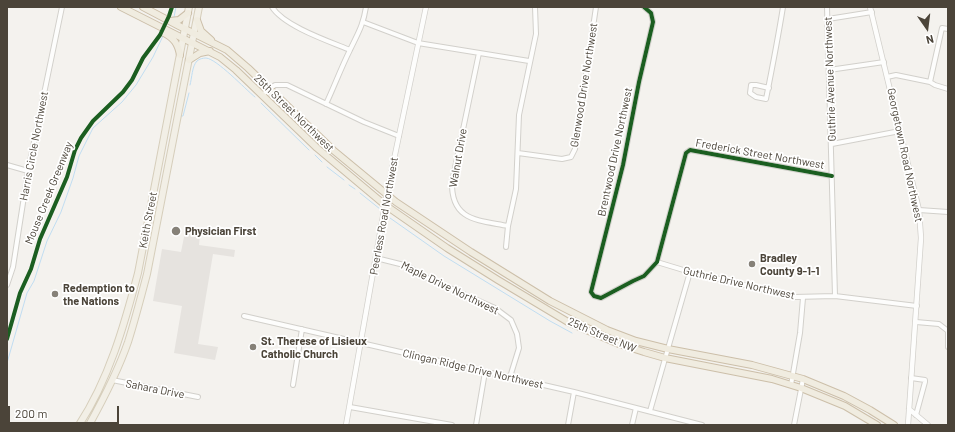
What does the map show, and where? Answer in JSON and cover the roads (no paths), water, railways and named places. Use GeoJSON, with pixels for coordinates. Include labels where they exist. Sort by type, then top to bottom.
{"type":"FeatureCollection","features":[{"type":"Feature","properties":{"kind":"highway","name":"25th Street Northwest"},"geometry":{"type":"LineString","coordinates":[[121,7],[220,57],[236,70],[317,148],[385,205]]}},
{"type":"Feature","properties":{"kind":"highway","name":"25th Street Northwest"},"geometry":{"type":"LineString","coordinates":[[143,7],[185,30],[213,42],[231,53],[333,150],[387,194],[438,230]]}},
{"type":"Feature","properties":{"kind":"highway"},"geometry":{"type":"LineString","coordinates":[[169,21],[179,20],[188,10]]}},
{"type":"Feature","properties":{"kind":"highway"},"geometry":{"type":"LineString","coordinates":[[197,20],[201,31],[213,42]]}},
{"type":"Feature","properties":{"kind":"highway"},"geometry":{"type":"LineString","coordinates":[[148,21],[174,40],[177,44],[180,55]]}},
{"type":"Feature","properties":{"kind":"highway"},"geometry":{"type":"LineString","coordinates":[[189,60],[200,53],[210,51]]}},
{"type":"Feature","properties":{"kind":"highway","name":"25th Street NW"},"geometry":{"type":"LineString","coordinates":[[385,205],[453,252],[568,322],[619,344],[665,358],[772,379],[792,385],[845,406],[878,425]]}},
{"type":"Feature","properties":{"kind":"highway","name":"25th Street NW"},"geometry":{"type":"LineString","coordinates":[[438,230],[544,297],[579,317],[607,330],[636,341],[668,349],[752,365],[792,375],[844,396],[894,425]]}},
{"type":"Feature","properties":{"kind":"main road","name":"Keith Street"},"geometry":{"type":"LineString","coordinates":[[89,425],[112,380],[128,343],[147,274],[199,7]]}},
{"type":"Feature","properties":{"kind":"main road","name":"Keith Street"},"geometry":{"type":"LineString","coordinates":[[78,425],[90,406],[112,357],[125,322],[138,270],[188,10]]}},
{"type":"Feature","properties":{"kind":"main road"},"geometry":{"type":"LineString","coordinates":[[148,216],[148,235],[146,246],[150,254]]}},
{"type":"Feature","properties":{"kind":"main road"},"geometry":{"type":"LineString","coordinates":[[132,294],[137,289],[140,279],[147,274]]}},
{"type":"Feature","properties":{"kind":"main road"},"geometry":{"type":"LineString","coordinates":[[125,322],[129,320],[138,307]]}},
{"type":"Feature","properties":{"kind":"main road"},"geometry":{"type":"LineString","coordinates":[[122,331],[127,328],[132,328]]}},
{"type":"Feature","properties":{"kind":"main road"},"geometry":{"type":"LineString","coordinates":[[108,388],[110,377],[116,362],[112,357]]}},
{"type":"Feature","properties":{"kind":"street","name":"Harris Circle Northwest"},"geometry":{"type":"LineString","coordinates":[[7,285],[12,268],[28,171],[62,7]]}},
{"type":"Feature","properties":{"kind":"street"},"geometry":{"type":"LineString","coordinates":[[272,7],[276,14],[292,25],[350,50]]}},
{"type":"Feature","properties":{"kind":"street"},"geometry":{"type":"LineString","coordinates":[[326,104],[363,22],[366,7]]}},
{"type":"Feature","properties":{"kind":"street","name":"Peerless Road Northwest"},"geometry":{"type":"LineString","coordinates":[[346,425],[387,194],[426,7]]}},
{"type":"Feature","properties":{"kind":"street"},"geometry":{"type":"LineString","coordinates":[[506,246],[508,226],[516,189],[519,115],[529,61],[536,34],[535,7]]}},
{"type":"Feature","properties":{"kind":"street","name":"Glenwood Drive Northwest"},"geometry":{"type":"LineString","coordinates":[[518,153],[562,160],[571,157],[575,149],[596,7]]}},
{"type":"Feature","properties":{"kind":"street","name":"Brentwood Drive Northwest"},"geometry":{"type":"LineString","coordinates":[[644,7],[651,13],[654,22],[639,82],[623,165],[591,292],[594,296],[601,298],[644,276],[657,262]]}},
{"type":"Feature","properties":{"kind":"street"},"geometry":{"type":"LineString","coordinates":[[769,88],[751,85],[750,93],[756,97],[766,99],[769,88],[783,7]]}},
{"type":"Feature","properties":{"kind":"street","name":"Guthrie Avenue Northwest"},"geometry":{"type":"LineString","coordinates":[[828,7],[835,296]]}},
{"type":"Feature","properties":{"kind":"street"},"geometry":{"type":"LineString","coordinates":[[828,19],[871,10]]}},
{"type":"Feature","properties":{"kind":"street","name":"Georgetown Road Northwest"},"geometry":{"type":"LineString","coordinates":[[871,10],[919,210],[921,238],[908,425]]}},
{"type":"Feature","properties":{"kind":"street"},"geometry":{"type":"LineString","coordinates":[[363,22],[418,43],[529,61]]}},
{"type":"Feature","properties":{"kind":"street"},"geometry":{"type":"LineString","coordinates":[[930,82],[942,28],[948,29]]}},
{"type":"Feature","properties":{"kind":"street","name":"Walnut Drive"},"geometry":{"type":"LineString","coordinates":[[478,53],[452,182],[452,192],[454,201],[464,215],[471,218],[508,226]]}},
{"type":"Feature","properties":{"kind":"street"},"geometry":{"type":"LineString","coordinates":[[829,70],[884,62]]}},
{"type":"Feature","properties":{"kind":"street"},"geometry":{"type":"LineString","coordinates":[[887,77],[896,75],[930,82],[935,85],[948,88]]}},
{"type":"Feature","properties":{"kind":"street"},"geometry":{"type":"LineString","coordinates":[[262,95],[274,85],[287,85],[399,136]]}},
{"type":"Feature","properties":{"kind":"street"},"geometry":{"type":"LineString","coordinates":[[832,144],[900,131]]}},
{"type":"Feature","properties":{"kind":"street","name":"Frederick Street Northwest"},"geometry":{"type":"LineString","coordinates":[[657,262],[686,153],[690,150],[832,176]]}},
{"type":"Feature","properties":{"kind":"street"},"geometry":{"type":"LineString","coordinates":[[7,165],[28,171]]}},
{"type":"Feature","properties":{"kind":"street"},"geometry":{"type":"LineString","coordinates":[[919,210],[948,212]]}},
{"type":"Feature","properties":{"kind":"street","name":"Maple Drive Northwest"},"geometry":{"type":"LineString","coordinates":[[376,258],[408,266],[423,276],[496,308],[511,320],[518,334],[519,348],[510,378]]}},
{"type":"Feature","properties":{"kind":"street","name":"Guthrie Drive Northwest"},"geometry":{"type":"LineString","coordinates":[[657,262],[690,272],[794,297],[803,298],[835,296],[917,306]]}},
{"type":"Feature","properties":{"kind":"street"},"geometry":{"type":"LineString","coordinates":[[650,411],[690,272]]}},
{"type":"Feature","properties":{"kind":"street"},"geometry":{"type":"LineString","coordinates":[[132,294],[141,296]]}},
{"type":"Feature","properties":{"kind":"street"},"geometry":{"type":"LineString","coordinates":[[792,385],[792,375],[800,333],[803,298]]}},
{"type":"Feature","properties":{"kind":"street","name":"Clingan Ridge Drive Northwest"},"geometry":{"type":"LineString","coordinates":[[244,316],[574,392],[702,425]]}},
{"type":"Feature","properties":{"kind":"street"},"geometry":{"type":"LineString","coordinates":[[916,322],[939,324],[948,331],[948,347]]}},
{"type":"Feature","properties":{"kind":"street"},"geometry":{"type":"LineString","coordinates":[[293,385],[302,329]]}},
{"type":"Feature","properties":{"kind":"street"},"geometry":{"type":"LineString","coordinates":[[476,425],[485,372]]}},
{"type":"Feature","properties":{"kind":"street"},"geometry":{"type":"LineString","coordinates":[[912,378],[925,380],[916,415]]}},
{"type":"Feature","properties":{"kind":"street"},"geometry":{"type":"LineString","coordinates":[[794,425],[803,379]]}},
{"type":"Feature","properties":{"kind":"street","name":"Sahara Drive"},"geometry":{"type":"LineString","coordinates":[[112,380],[198,397]]}},
{"type":"Feature","properties":{"kind":"street"},"geometry":{"type":"LineString","coordinates":[[568,425],[574,392]]}},
{"type":"Feature","properties":{"kind":"street"},"geometry":{"type":"LineString","coordinates":[[90,406],[97,410]]}},
{"type":"Feature","properties":{"kind":"street"},"geometry":{"type":"LineString","coordinates":[[350,407],[452,425]]}},
{"type":"Feature","properties":{"kind":"street"},"geometry":{"type":"LineString","coordinates":[[632,425],[636,408]]}},
{"type":"Feature","properties":{"kind":"street"},"geometry":{"type":"LineString","coordinates":[[909,409],[928,425]]}},
{"type":"Feature","properties":{"kind":"waterway"},"geometry":{"type":"LineString","coordinates":[[174,17],[176,7]]}},
{"type":"Feature","properties":{"kind":"waterway"},"geometry":{"type":"LineString","coordinates":[[7,363],[27,293],[34,281],[47,241],[61,212],[79,156],[93,128],[122,102],[136,85],[153,57],[163,36]]}},
{"type":"Feature","properties":{"kind":"waterway"},"geometry":{"type":"LineString","coordinates":[[190,85],[195,63],[202,58],[206,58],[217,63],[255,97]]}},
{"type":"Feature","properties":{"kind":"waterway"},"geometry":{"type":"LineString","coordinates":[[181,116],[183,116],[189,93]]}},
{"type":"Feature","properties":{"kind":"waterway"},"geometry":{"type":"LineString","coordinates":[[261,103],[309,150]]}},
{"type":"Feature","properties":{"kind":"waterway"},"geometry":{"type":"LineString","coordinates":[[315,155],[322,162]]}},
{"type":"Feature","properties":{"kind":"waterway"},"geometry":{"type":"LineString","coordinates":[[327,167],[344,180]]}},
{"type":"Feature","properties":{"kind":"waterway"},"geometry":{"type":"LineString","coordinates":[[349,185],[355,189]]}},
{"type":"Feature","properties":{"kind":"waterway"},"geometry":{"type":"LineString","coordinates":[[360,193],[380,209]]}},
{"type":"Feature","properties":{"kind":"waterway"},"geometry":{"type":"LineString","coordinates":[[390,218],[444,256],[572,333]]}},
{"type":"Feature","properties":{"kind":"place","name":"Physician First"},"geometry":{"type":"Point","coordinates":[176,231]}},
{"type":"Feature","properties":{"kind":"place","name":"Bradley County 9-1-1"},"geometry":{"type":"Point","coordinates":[752,264]}},
{"type":"Feature","properties":{"kind":"place","name":"Redemption to the Nations"},"geometry":{"type":"Point","coordinates":[55,294]}},
{"type":"Feature","properties":{"kind":"place","name":"St. Therese of Lisieux Catholic Church"},"geometry":{"type":"Point","coordinates":[253,347]}}]}
